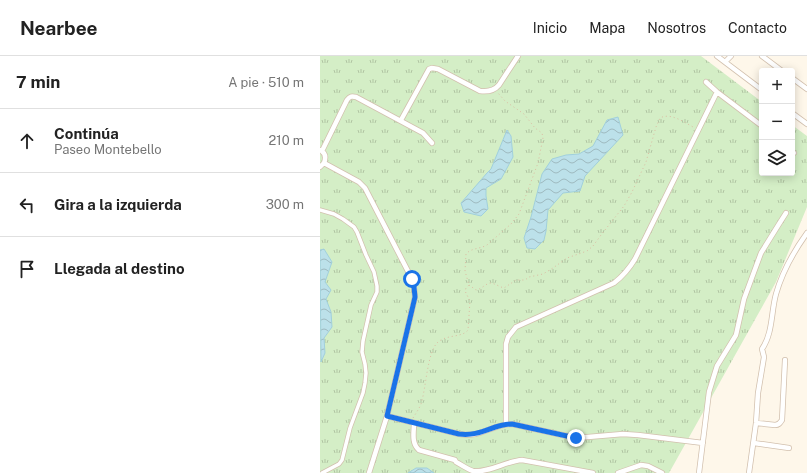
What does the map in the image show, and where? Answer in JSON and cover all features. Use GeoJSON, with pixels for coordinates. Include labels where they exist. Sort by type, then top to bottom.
{"type":"FeatureCollection","features":[{"type":"Feature","properties":{"kind":"street"},"geometry":{"type":"LineString","coordinates":[[401,120],[428,71],[432,68],[438,69],[480,91],[486,92],[496,89],[518,56]]}},
{"type":"Feature","properties":{"kind":"street"},"geometry":{"type":"LineString","coordinates":[[717,56],[759,88]]}},
{"type":"Feature","properties":{"kind":"street"},"geometry":{"type":"LineString","coordinates":[[725,62],[731,56]]}},
{"type":"Feature","properties":{"kind":"street"},"geometry":{"type":"LineString","coordinates":[[762,56],[778,68]]}},
{"type":"Feature","properties":{"kind":"street"},"geometry":{"type":"LineString","coordinates":[[795,80],[807,89]]}},
{"type":"Feature","properties":{"kind":"street"},"geometry":{"type":"LineString","coordinates":[[706,82],[759,124]]}},
{"type":"Feature","properties":{"kind":"street"},"geometry":{"type":"LineString","coordinates":[[506,424],[506,344],[508,337],[516,327],[614,283],[628,270],[635,259],[717,92]]}},
{"type":"Feature","properties":{"kind":"street"},"geometry":{"type":"LineString","coordinates":[[369,473],[387,416],[415,297],[414,287],[412,279],[365,188],[359,182],[322,165],[326,156],[321,150],[350,96],[356,97],[401,120],[423,133],[432,143]]}},
{"type":"Feature","properties":{"kind":"street"},"geometry":{"type":"LineString","coordinates":[[795,115],[807,124]]}},
{"type":"Feature","properties":{"kind":"street"},"geometry":{"type":"LineString","coordinates":[[320,210],[334,214],[354,227],[374,272],[377,286],[377,292],[371,305],[363,341],[362,352],[366,373],[363,393],[350,428],[342,460],[339,464],[322,473]]}},
{"type":"Feature","properties":{"kind":"street"},"geometry":{"type":"LineString","coordinates":[[699,473],[709,392],[717,366],[736,335],[744,299],[761,253],[786,213]]}},
{"type":"Feature","properties":{"kind":"street"},"geometry":{"type":"LineString","coordinates":[[750,473],[758,393],[764,357],[762,348],[767,342],[780,282],[798,245],[807,233]]}},
{"type":"Feature","properties":{"kind":"street"},"geometry":{"type":"LineString","coordinates":[[756,423],[778,425],[782,420],[785,360]]}},
{"type":"Feature","properties":{"kind":"street"},"geometry":{"type":"LineString","coordinates":[[387,416],[466,435],[506,424],[519,425],[576,438],[638,434],[703,443]]}},
{"type":"Feature","properties":{"kind":"street"},"geometry":{"type":"LineString","coordinates":[[413,422],[413,442],[419,450],[455,460],[472,471],[485,472],[511,462],[522,460],[593,473]]}},
{"type":"Feature","properties":{"kind":"street"},"geometry":{"type":"LineString","coordinates":[[754,443],[789,448]]}},
{"type":"Feature","properties":{"kind":"street"},"geometry":{"type":"LineString","coordinates":[[618,473],[641,465],[648,466],[662,473]]}},
{"type":"Feature","properties":{"kind":"path"},"geometry":{"type":"LineString","coordinates":[[496,89],[498,94],[505,101],[526,116],[535,128],[542,132],[543,138],[538,163],[516,218],[487,245],[469,251],[466,254],[466,271],[469,285],[476,290],[481,289],[487,284],[491,283],[504,288],[516,280],[525,280],[543,274],[567,258],[591,248],[624,206],[632,192],[644,168],[660,118],[664,116],[673,117],[699,130]]}},
{"type":"Feature","properties":{"kind":"path"},"geometry":{"type":"LineString","coordinates":[[413,422],[417,410],[421,404],[429,364],[435,346],[442,339],[465,333],[468,330],[470,301],[466,293],[466,288],[469,285]]}},
{"type":"Feature","properties":{"kind":"green space"},"geometry":{"type":"Polygon","coordinates":[[[320,56],[701,56],[759,100],[759,176],[795,176],[795,127],[807,136],[807,207],[776,282],[669,473],[320,473],[320,56]]]}},
{"type":"Feature","properties":{"kind":"water"},"geometry":{"type":"Polygon","coordinates":[[[618,117],[623,135],[585,176],[580,191],[563,193],[548,210],[544,240],[535,249],[527,248],[524,238],[542,174],[552,159],[566,155],[579,154],[593,146],[607,120],[618,117]]]}},
{"type":"Feature","properties":{"kind":"water"},"geometry":{"type":"Polygon","coordinates":[[[507,130],[511,136],[513,157],[501,179],[486,188],[488,209],[481,216],[464,212],[461,203],[491,169],[507,130]]]}},
{"type":"Feature","properties":{"kind":"water"},"geometry":{"type":"Polygon","coordinates":[[[324,249],[332,262],[325,282],[331,290],[326,299],[331,312],[332,327],[324,338],[325,353],[321,362],[320,250],[324,249]]]}},
{"type":"Feature","properties":{"kind":"water"},"geometry":{"type":"Polygon","coordinates":[[[416,468],[427,468],[434,473],[408,473],[416,468]]]}},
{"type":"Feature","properties":{"kind":"route"},"geometry":{"type":"LineString","coordinates":[[412,279],[415,297],[387,416],[466,435],[486,431],[506,424],[512,424],[576,438]]}}]}
